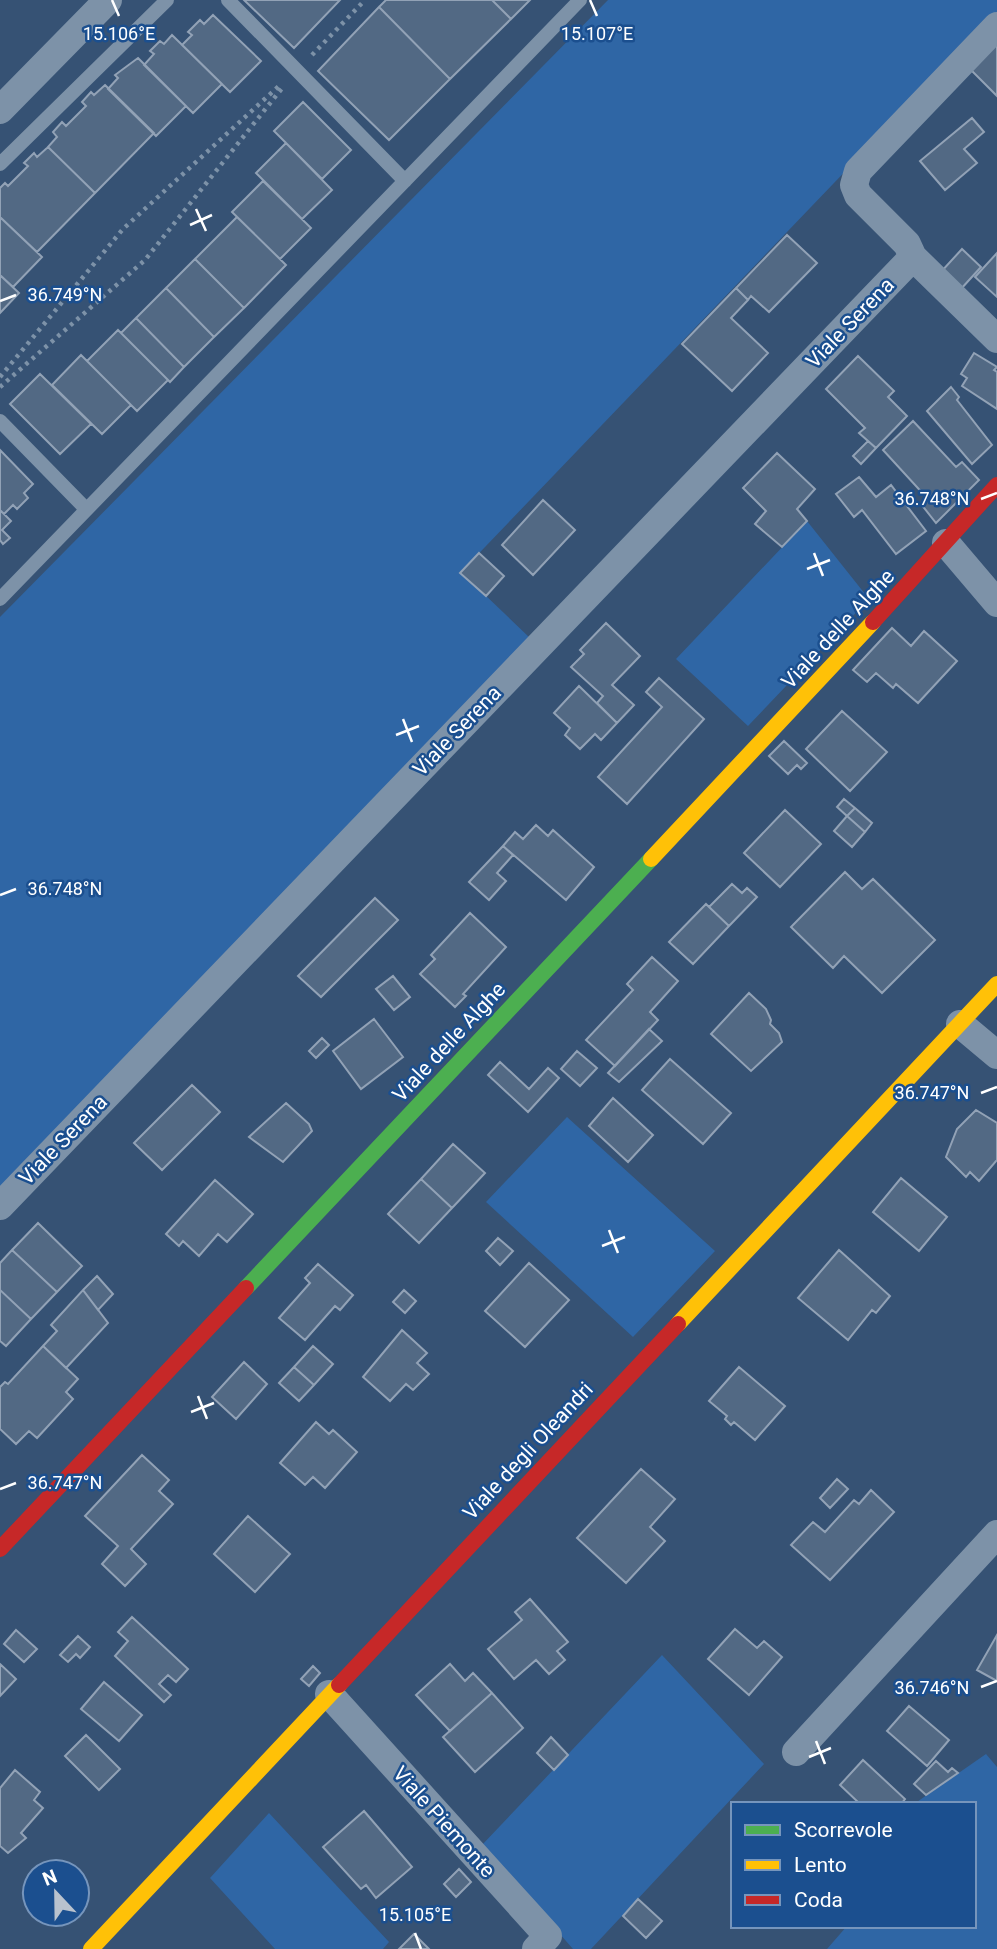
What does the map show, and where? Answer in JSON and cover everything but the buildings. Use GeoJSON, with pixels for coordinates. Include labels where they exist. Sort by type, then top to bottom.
{"type":"FeatureCollection","features":[{"type":"Feature","properties":{"kind":"street"},"geometry":{"type":"LineString","coordinates":[[0,110],[108,0]]}},
{"type":"Feature","properties":{"kind":"street"},"geometry":{"type":"LineString","coordinates":[[997,26],[858,171],[854,185],[858,195],[907,244],[913,257],[997,339]]}},
{"type":"Feature","properties":{"kind":"street","name":"Viale Serena"},"geometry":{"type":"LineString","coordinates":[[0,1206],[913,257]]}},
{"type":"Feature","properties":{"kind":"street","name":"Viale delle Alghe"},"geometry":{"type":"LineString","coordinates":[[0,1549],[937,553],[997,485]]}},
{"type":"Feature","properties":{"kind":"street"},"geometry":{"type":"LineString","coordinates":[[937,553],[997,603]]}},
{"type":"Feature","properties":{"kind":"street","name":"Viale degli Oleandri"},"geometry":{"type":"LineString","coordinates":[[92,1949],[328,1694],[997,984]]}},
{"type":"Feature","properties":{"kind":"street"},"geometry":{"type":"LineString","coordinates":[[960,1024],[997,1055]]}},
{"type":"Feature","properties":{"kind":"street"},"geometry":{"type":"LineString","coordinates":[[796,1752],[997,1534]]}},
{"type":"Feature","properties":{"kind":"street","name":"Viale Piemonte"},"geometry":{"type":"LineString","coordinates":[[328,1694],[548,1936],[536,1949]]}},
{"type":"Feature","properties":{"kind":"lane"},"geometry":{"type":"LineString","coordinates":[[0,164],[167,0]]}},
{"type":"Feature","properties":{"kind":"lane"},"geometry":{"type":"LineString","coordinates":[[228,0],[405,181]]}},
{"type":"Feature","properties":{"kind":"lane"},"geometry":{"type":"LineString","coordinates":[[0,599],[580,0]]}},
{"type":"Feature","properties":{"kind":"lane"},"geometry":{"type":"LineString","coordinates":[[0,421],[86,509]]}},
{"type":"Feature","properties":{"kind":"path"},"geometry":{"type":"LineString","coordinates":[[0,377],[123,229],[296,70],[365,0]]}},
{"type":"Feature","properties":{"kind":"path"},"geometry":{"type":"LineString","coordinates":[[0,387],[145,260],[296,70]]}},
{"type":"Feature","properties":{"kind":"shaded area"},"geometry":{"type":"Polygon","coordinates":[[[608,0],[997,0],[997,13],[461,572],[530,638],[0,1188],[0,617],[608,0]]]}},
{"type":"Feature","properties":{"kind":"shaded area"},"geometry":{"type":"Polygon","coordinates":[[[807,521],[869,599],[748,726],[676,659],[807,521]]]}},
{"type":"Feature","properties":{"kind":"shaded area"},"geometry":{"type":"Polygon","coordinates":[[[567,1117],[715,1251],[633,1337],[486,1202],[567,1117]]]}},
{"type":"Feature","properties":{"kind":"shaded area"},"geometry":{"type":"Polygon","coordinates":[[[662,1655],[764,1764],[591,1949],[573,1949],[482,1845],[662,1655]]]}},
{"type":"Feature","properties":{"kind":"shaded area"},"geometry":{"type":"Polygon","coordinates":[[[986,1754],[997,1767],[997,1949],[827,1949],[845,1928],[976,1928],[976,1802],[917,1802],[986,1754]]]}},
{"type":"Feature","properties":{"kind":"shaded area"},"geometry":{"type":"Polygon","coordinates":[[[269,1813],[389,1942],[383,1949],[275,1949],[210,1878],[269,1813]]]}},
{"type":"Feature","properties":{"kind":"traffic: fast"},"geometry":{"type":"LineString","coordinates":[[246,1288],[651,859]]}},
{"type":"Feature","properties":{"kind":"traffic: slow"},"geometry":{"type":"LineString","coordinates":[[651,859],[873,622]]}},
{"type":"Feature","properties":{"kind":"traffic: slow"},"geometry":{"type":"LineString","coordinates":[[678,1324],[997,984]]}},
{"type":"Feature","properties":{"kind":"traffic: slow"},"geometry":{"type":"LineString","coordinates":[[91,1949],[339,1685]]}},
{"type":"Feature","properties":{"kind":"traffic: jam"},"geometry":{"type":"LineString","coordinates":[[873,622],[997,485]]}},
{"type":"Feature","properties":{"kind":"traffic: jam"},"geometry":{"type":"LineString","coordinates":[[0,1549],[246,1288]]}},
{"type":"Feature","properties":{"kind":"traffic: jam"},"geometry":{"type":"LineString","coordinates":[[339,1685],[678,1324]]}}]}
